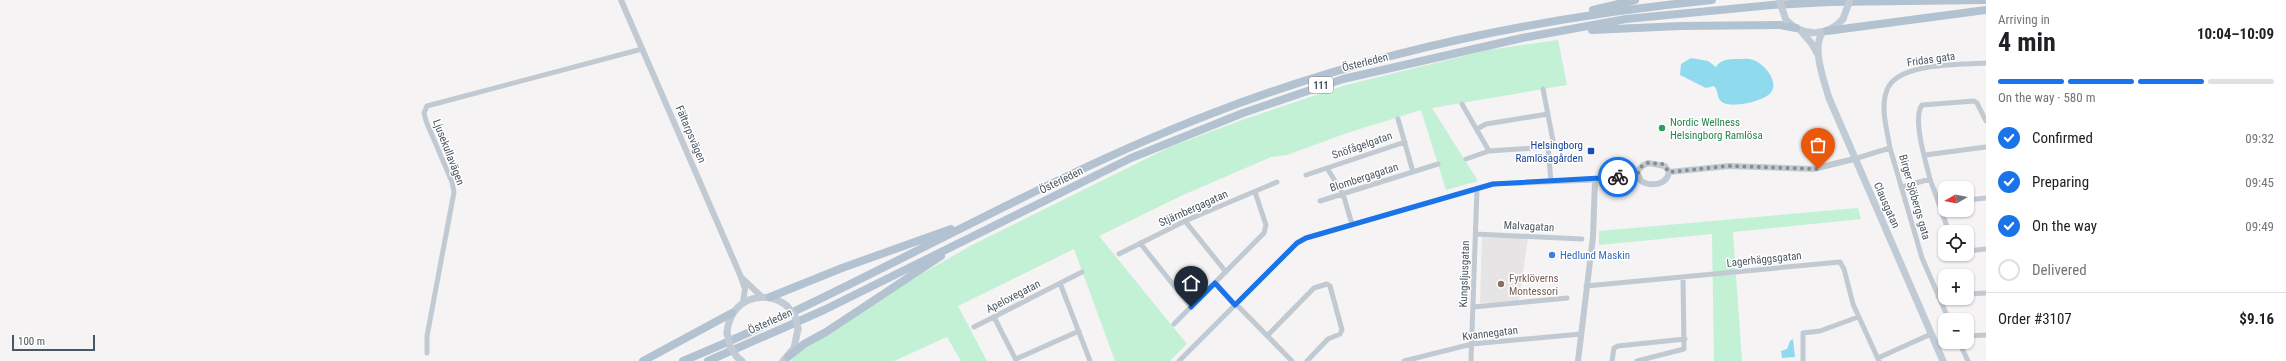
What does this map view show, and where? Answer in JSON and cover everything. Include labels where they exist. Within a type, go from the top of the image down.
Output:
[{"type":"main road","points":[[1553,20],[1635,0]]},
{"type":"main road","name":"Österleden","points":[[682,361],[818,301],[985,216],[1107,158],[1241,102],[1349,68],[1436,44],[1553,20],[1712,0]]},
{"type":"main road","name":"Clausgatan","points":[[1779,0],[1786,20],[1798,29],[1812,44],[1818,56],[1828,98],[1943,361]]},
{"type":"main road","points":[[1825,31],[1843,19],[1850,0]]},
{"type":"main road","name":"Österleden","points":[[708,361],[824,310],[1131,158],[1299,92],[1398,65],[1522,38],[1626,19],[1772,5],[1830,2],[1986,0]]},
{"type":"main road","points":[[1561,32],[1680,26],[1780,25],[1814,33],[1986,10]]},
{"type":"main road","name":"Clausgatan","points":[[1818,56],[1818,41],[1825,31]]},
{"type":"main road","points":[[770,297],[842,268],[985,216]]},
{"type":"main road","points":[[785,360],[804,344],[826,332],[974,235]]},
{"type":"main road","points":[[643,361],[732,313],[743,302],[761,296],[770,297],[787,306],[795,316],[798,329],[794,348],[785,360]]},
{"type":"main road","points":[[732,313],[727,333],[730,346],[740,359]]},
{"type":"street","name":"Fältarpsvägen","points":[[621,0],[741,277],[745,289],[743,302]]},
{"type":"street","name":"Ljusekullavägen","points":[[427,353],[427,336],[454,189],[426,121],[424,112],[427,106],[642,49]]},
{"type":"street","name":"Fridas gata","points":[[1890,148],[1884,100],[1889,86],[1894,78],[1911,70],[1986,63]]},
{"type":"street","points":[[1543,89],[1548,114],[1551,146],[1551,182]]},
{"type":"street","points":[[1938,193],[1930,179],[1918,113],[1924,103],[1974,101],[1977,103],[1986,121]]},
{"type":"street","points":[[1462,104],[1490,151]]},
{"type":"street","points":[[1477,129],[1486,124],[1548,114]]},
{"type":"street","name":"Blombergagatan","points":[[1398,119],[1413,172]]},
{"type":"street","name":"Snöfågelgatan","points":[[1306,176],[1405,142]]},
{"type":"street","points":[[1466,159],[1490,151],[1578,144]]},
{"type":"street","points":[[1925,155],[1986,147]]},
{"type":"street","points":[[1669,172],[1740,166],[1813,170],[1890,148]]},
{"type":"street","name":"Birger Sjöbergs gata","points":[[1890,148],[1922,258],[1938,297]]},
{"type":"street","points":[[1637,175],[1640,168],[1648,163],[1663,164],[1669,172]]},
{"type":"street","name":"Blombergagatan","points":[[1320,201],[1438,164]]},
{"type":"street","name":"Snöfågelgatan","points":[[1327,168],[1343,194],[1352,224]]},
{"type":"street","points":[[1637,175],[1641,181],[1650,184],[1665,180],[1669,172]]},
{"type":"street","points":[[1179,361],[1297,243],[1306,238],[1493,184],[1595,180],[1637,175]]},
{"type":"street","points":[[1902,187],[1930,179]]},
{"type":"street","points":[[1578,361],[1594,220],[1595,180]]},
{"type":"street","name":"Stjärnbergagatan","points":[[1119,254],[1185,221],[1277,182]]},
{"type":"street","name":"Kungsljusgatan","points":[[1471,361],[1477,188]]},
{"type":"street","points":[[1174,324],[1264,233],[1266,225],[1255,192]]},
{"type":"street","points":[[1974,199],[1986,198]]},
{"type":"street","points":[[1185,221],[1226,272]]},
{"type":"street","name":"Malvagatan","points":[[1475,234],[1582,239]]},
{"type":"street","points":[[1140,243],[1191,307]]},
{"type":"street","points":[[1974,250],[1986,249]]},
{"type":"street","name":"Lagerhäggsgatan","points":[[1586,286],[1840,262],[1844,268],[1849,293],[1858,317],[1879,360]]},
{"type":"street","name":"Apeloxegatan","points":[[974,327],[1082,272]]},
{"type":"street","name":"Fältarpsvägen","points":[[741,277],[761,296]]},
{"type":"street","points":[[1637,361],[1681,350],[1685,347],[1682,277]]},
{"type":"street","points":[[1060,283],[1090,361]]},
{"type":"street","points":[[1215,283],[1235,305],[1292,361]]},
{"type":"street","points":[[1267,336],[1314,288],[1327,284],[1330,286],[1342,330],[1340,334],[1328,340],[1307,361]]},
{"type":"street","points":[[1974,294],[1986,293]]},
{"type":"street","points":[[1473,307],[1567,298]]},
{"type":"street","points":[[994,317],[1016,360],[1079,332]]},
{"type":"street","points":[[1803,361],[1803,334],[1820,331],[1858,317]]},
{"type":"street","name":"Kvannegatan","points":[[1404,361],[1472,344],[1581,334]]},
{"type":"street","points":[[1879,360],[1931,334]]},
{"type":"street","points":[[1974,336],[1986,335]]},
{"type":"street","points":[[1612,361],[1614,348],[1618,346],[1685,340]]},
{"type":"street","points":[[1962,349],[1968,361]]},
{"type":"shaded area","points":[[1482,237],[1528,238],[1519,301],[1480,303]]},
{"type":"green space","points":[[1558,40],[1567,85],[1432,108],[1478,181],[1446,190],[1421,110],[1347,133],[1287,155],[1271,157],[1183,195],[1099,236],[1187,344],[1170,361],[1115,361],[1074,249],[958,306],[987,361],[961,361],[947,337],[894,361],[791,361],[799,350],[923,273],[972,245],[1170,147],[1245,119],[1346,85],[1488,50]]},
{"type":"green space","points":[[1858,208],[1861,219],[1733,232],[1742,361],[1714,361],[1712,234],[1599,245],[1599,231]]},
{"type":"water","points":[[1691,58],[1708,61],[1716,67],[1720,62],[1728,59],[1753,60],[1761,64],[1768,72],[1773,82],[1772,91],[1769,95],[1763,98],[1748,103],[1733,105],[1722,102],[1714,86],[1706,88],[1680,75],[1681,64]]},
{"type":"water","points":[[1793,339],[1795,357],[1782,358],[1781,351],[1787,349],[1790,341]]},
{"type":"way so far","points":[[1618,177],[1637,175],[1637,172],[1646,163],[1663,164],[1669,172],[1729,166],[1760,166],[1803,170],[1818,169]]},
{"type":"place","name":"Nordic Wellness Helsingborg Ramlösa","points":[[1662,128]]},
{"type":"place","name":"Helsingborg Ramlösagården","points":[[1591,151]]},
{"type":"place","name":"Hedlund Maskin","points":[[1552,255]]},
{"type":"place","name":"Fyrklöverns Montessori","points":[[1501,284]]},
{"type":"route","points":[[1191,307],[1215,283],[1235,305],[1297,243],[1306,238],[1493,184],[1592,180],[1618,177]]}]
